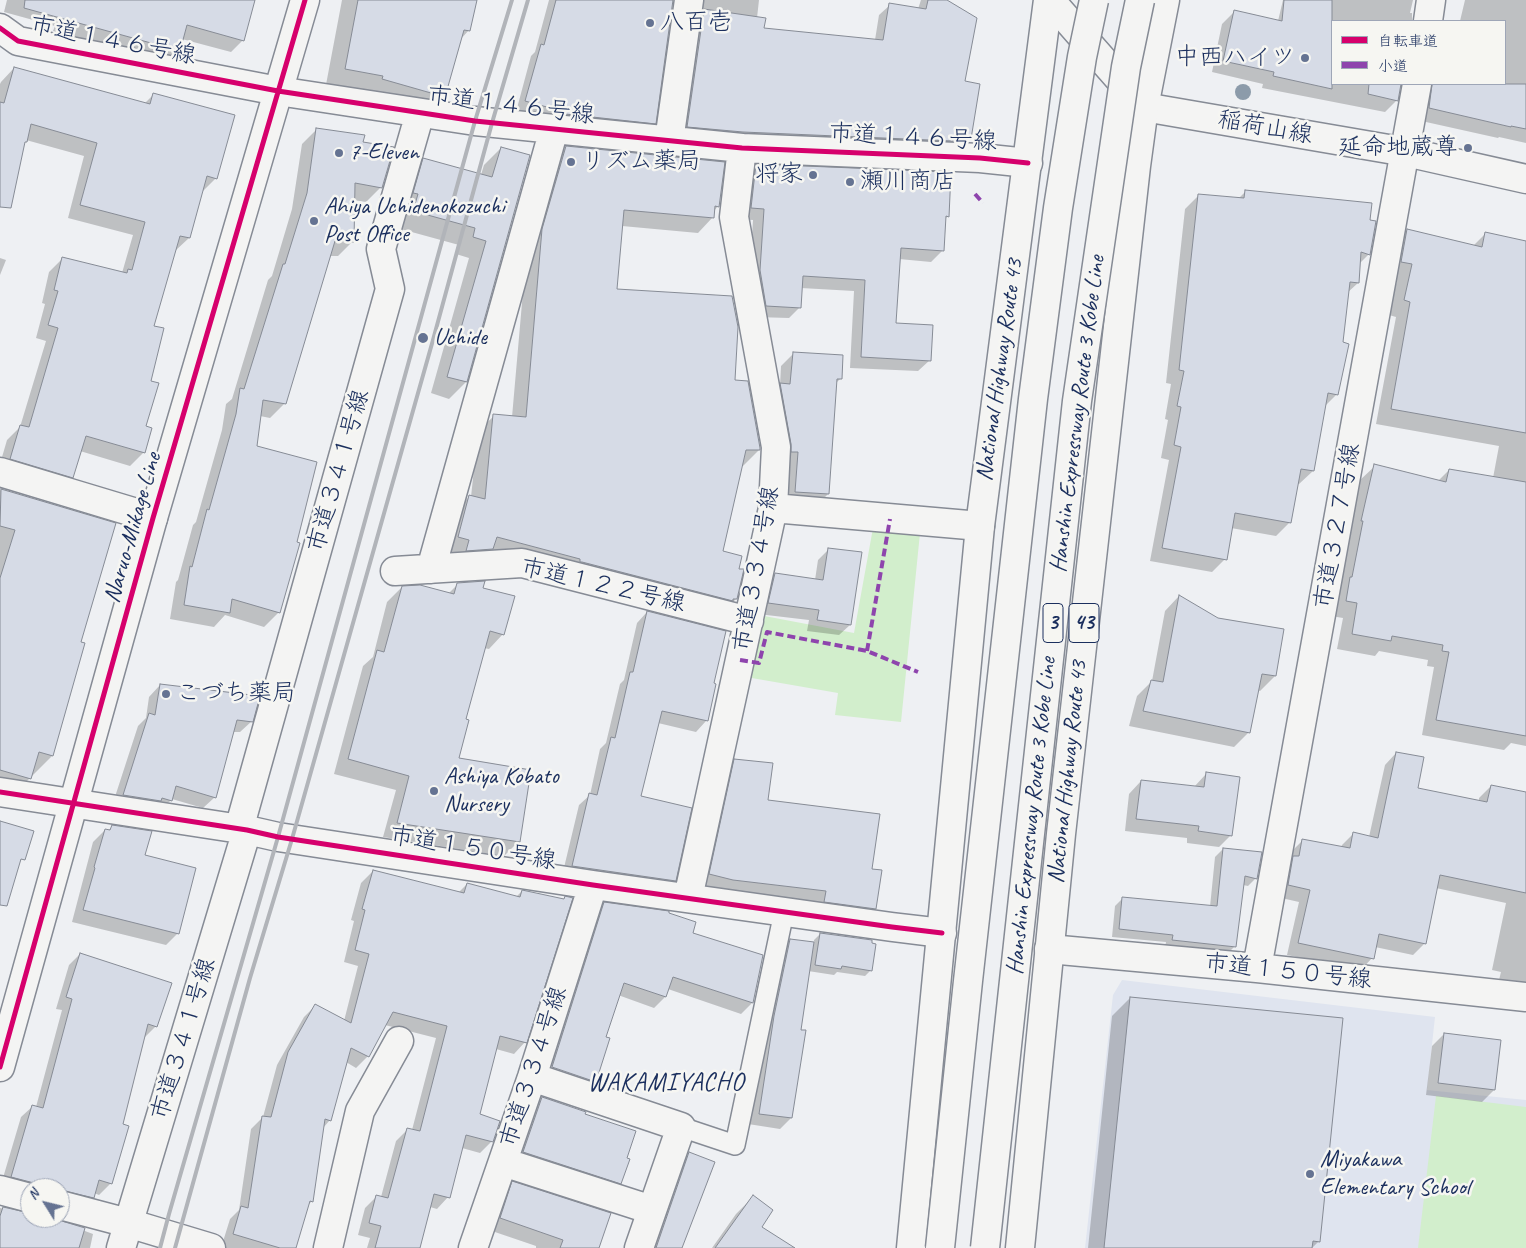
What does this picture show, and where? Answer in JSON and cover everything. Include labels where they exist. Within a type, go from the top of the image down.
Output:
[{"type":"main road","name":"Naruo-Mikage Line","points":[[0,1067],[153,518],[305,0]]},
{"type":"main road","points":[[669,141],[689,0]]},
{"type":"main road","points":[[1049,0],[1144,107]]},
{"type":"main road","name":"National Highway Route 43","points":[[911,1248],[980,526],[1049,0]]},
{"type":"main road","name":"Hanshin Expressway Route 3 Kobe Line","points":[[940,1248],[1034,389],[1058,208],[1082,57],[1094,0]]},
{"type":"main road","name":"Hanshin Expressway Route 3 Kobe Line","points":[[985,1248],[1077,401],[1125,76],[1140,0]]},
{"type":"main road","name":"National Highway Route 43","points":[[1020,1248],[1049,948],[1134,186],[1144,107],[1164,0]]},
{"type":"main road","points":[[1428,20],[1431,0]]},
{"type":"main road","name":"市道１４６号線","points":[[0,28],[18,41],[278,91],[475,121],[742,148],[980,158],[1028,163]]},
{"type":"main road","name":"市道３２７号線","points":[[1258,968],[1417,85]]},
{"type":"main road","name":"稲荷山線","points":[[1144,107],[1406,152],[1526,178]]},
{"type":"main road","name":"市道３４１号線","points":[[124,1236],[243,830],[390,289],[382,249],[420,113]]},
{"type":"main road","points":[[431,569],[554,129]]},
{"type":"main road","name":"市道３３４号線","points":[[688,898],[773,508],[776,447],[734,217],[742,148]]},
{"type":"main road","points":[[0,472],[153,518]]},
{"type":"main road","points":[[773,508],[980,526]]},
{"type":"main road","name":"市道１２２号線","points":[[395,571],[522,564],[749,621]]},
{"type":"main road","name":"市道１５０号線","points":[[0,792],[593,885],[942,933]]},
{"type":"main road","name":"市道３３４号線","points":[[473,1248],[532,1077],[593,885]]},
{"type":"main road","name":"市道１５０号線","points":[[1049,948],[1526,997]]},
{"type":"main road","points":[[328,1248],[360,1111],[399,1041]]},
{"type":"main road","points":[[532,1077],[681,1127],[639,1248]]},
{"type":"main road","points":[[503,1162],[652,1210]]},
{"type":"main road","points":[[0,1190],[20,1195]]},
{"type":"main road","points":[[70,1211],[124,1236],[211,1248]]},
{"type":"lane","points":[[681,1127],[734,1145],[784,912]]},
{"type":"shaded area","name":"Miyakawa Elementary School","points":[[1122,980],[1435,1017],[1427,1090],[1526,1100],[1526,1248],[1085,1248],[1113,995]]},
{"type":"green space","points":[[873,528],[920,533],[901,722],[835,715],[838,693],[746,677],[759,615],[854,633]]},
{"type":"green space","points":[[1436,1096],[1526,1107],[1526,1248],[1418,1248]]},
{"type":"building","points":[[25,0],[255,0],[244,41],[187,25],[180,51],[24,8]]},
{"type":"building","points":[[358,0],[477,0],[470,31],[464,30],[445,97],[382,79],[383,76],[345,69]]},
{"type":"building","points":[[556,0],[673,0],[656,124],[565,114],[565,112],[525,101],[541,44],[544,45]]},
{"type":"building","points":[[928,0],[947,0],[977,18],[965,81],[980,84],[971,139],[953,136],[953,141],[743,132],[687,127],[704,9],[766,18],[764,28],[883,40],[889,3],[926,9]]},
{"type":"building","points":[[1284,0],[1332,0],[1332,89],[1273,76],[1274,72],[1223,61],[1234,10],[1282,21]]},
{"type":"building","points":[[14,67],[150,104],[153,93],[235,115],[217,179],[207,176],[190,238],[180,236],[154,326],[164,328],[151,381],[159,383],[146,426],[152,428],[145,453],[86,436],[73,478],[10,459],[20,425],[29,427],[58,328],[48,325],[58,291],[54,290],[62,257],[127,273],[128,269],[132,270],[145,222],[80,205],[97,143],[31,124],[27,142],[25,142],[11,208],[0,207],[0,102],[4,103]]},
{"type":"building","points":[[1526,84],[1526,129],[1429,108],[1432,85]]},
{"type":"building","points":[[1369,85],[1401,85],[1398,101],[1368,94]]},
{"type":"building","points":[[316,128],[365,135],[363,142],[394,147],[382,188],[355,183],[354,242],[335,241],[286,404],[263,400],[257,446],[317,462],[297,542],[300,543],[280,613],[232,599],[230,613],[184,605],[190,566],[192,567],[207,509],[209,510],[236,414],[240,388],[244,389],[307,193]]},
{"type":"building","points":[[566,146],[725,162],[719,207],[715,206],[714,218],[624,210],[617,289],[732,296],[738,327],[735,380],[748,381],[760,448],[760,450],[746,450],[723,551],[742,556],[739,569],[744,569],[737,599],[733,599],[733,601],[580,562],[580,559],[497,537],[493,549],[466,551],[469,540],[458,537],[469,495],[485,499],[493,414],[526,417],[542,229]]},
{"type":"building","points":[[501,147],[530,155],[467,382],[447,377],[486,241],[473,237],[475,228],[413,211],[418,194],[413,193],[423,158],[492,177]]},
{"type":"building","points":[[756,164],[951,172],[949,217],[946,216],[944,251],[901,248],[896,323],[933,325],[931,361],[861,357],[865,280],[803,276],[801,308],[766,306],[760,270],[764,209],[751,208]]},
{"type":"building","points":[[1245,190],[1372,203],[1370,220],[1376,221],[1370,255],[1361,252],[1359,283],[1350,282],[1343,342],[1349,344],[1338,395],[1328,393],[1314,471],[1301,469],[1291,523],[1235,513],[1227,560],[1162,548],[1181,447],[1174,445],[1181,407],[1177,406],[1184,371],[1179,370],[1198,194],[1244,198]]},
{"type":"building","points":[[1407,229],[1482,247],[1485,232],[1526,241],[1526,433],[1391,409],[1410,302],[1404,300],[1412,264],[1401,262]]},
{"type":"building","points":[[793,352],[843,355],[842,379],[837,379],[829,494],[795,492],[798,452],[791,452],[780,383],[790,384]]},
{"type":"building","points":[[1374,464],[1446,482],[1449,469],[1526,482],[1526,736],[1436,720],[1449,652],[1442,651],[1443,645],[1392,636],[1391,641],[1352,634],[1357,603],[1346,601]]},
{"type":"building","points":[[1,489],[116,523],[81,642],[85,643],[53,756],[39,752],[31,779],[0,770],[0,578],[15,530],[0,526]]},
{"type":"building","points":[[828,548],[862,552],[851,625],[817,620],[819,610],[768,603],[775,573],[823,580]]},
{"type":"building","points":[[485,581],[483,588],[515,596],[504,635],[490,631],[466,719],[469,720],[459,758],[531,770],[520,842],[397,823],[409,776],[348,759],[377,650],[384,652],[402,586],[420,585],[454,594],[457,583]]},
{"type":"building","points":[[1179,595],[1218,618],[1284,629],[1276,676],[1262,674],[1250,733],[1143,711],[1151,680],[1163,682]]},
{"type":"building","points":[[647,611],[726,631],[714,683],[716,684],[708,721],[662,711],[641,796],[692,808],[676,881],[572,866],[589,793],[597,795],[611,737],[615,738],[630,672],[633,672]]},
{"type":"building","points":[[160,684],[260,696],[253,722],[237,720],[216,798],[176,786],[172,801],[162,798],[161,801],[123,795],[149,713],[155,715]]},
{"type":"building","points":[[1396,752],[1424,757],[1418,788],[1487,802],[1491,785],[1526,792],[1526,893],[1440,875],[1426,944],[1379,934],[1374,959],[1298,943],[1310,890],[1288,885],[1293,856],[1299,856],[1302,839],[1350,848],[1353,832],[1378,838]]},
{"type":"building","points":[[734,759],[773,763],[768,800],[880,814],[872,869],[882,870],[876,909],[824,902],[826,891],[733,880],[709,874]]},
{"type":"building","points":[[1206,772],[1240,777],[1232,836],[1198,831],[1199,826],[1136,819],[1141,780],[1204,787]]},
{"type":"building","points":[[0,821],[34,831],[25,860],[21,859],[7,906],[0,905]]},
{"type":"building","points":[[112,825],[152,831],[145,855],[196,868],[179,934],[83,910],[105,829],[110,830]]},
{"type":"building","points":[[1223,848],[1262,852],[1257,879],[1245,876],[1236,947],[1172,940],[1173,935],[1119,929],[1122,897],[1217,906]]},
{"type":"building","points":[[373,870],[464,893],[467,883],[520,897],[522,890],[564,899],[565,896],[573,898],[527,1043],[500,1036],[480,1114],[500,1121],[493,1142],[466,1135],[450,1198],[434,1194],[420,1248],[375,1248],[381,1226],[369,1223],[376,1195],[388,1198],[407,1128],[420,1131],[447,1026],[393,1012],[369,1057],[351,1048],[331,1121],[325,1119],[313,1202],[310,1201],[296,1248],[280,1248],[233,1234],[241,1206],[248,1208],[262,1116],[271,1117],[288,1052],[315,1004],[351,1023],[369,954],[355,950],[365,910],[362,909]]},
{"type":"building","points":[[604,902],[669,911],[669,913],[696,922],[693,933],[763,955],[753,1003],[673,977],[666,997],[624,983],[606,1037],[610,1038],[596,1082],[552,1067]]},
{"type":"building","points":[[820,933],[872,940],[872,943],[876,944],[872,971],[842,966],[841,969],[815,965]]},
{"type":"building","points":[[790,939],[814,942],[801,1030],[806,1030],[792,1118],[759,1114],[774,1016]]},
{"type":"building","points":[[80,953],[172,983],[157,1027],[148,1024],[123,1124],[129,1126],[112,1184],[99,1180],[94,1198],[70,1192],[70,1178],[20,1179],[11,1177],[32,1105],[43,1108],[72,999],[66,997]]},
{"type":"building","points":[[1130,997],[1343,1018],[1320,1242],[1313,1241],[1312,1248],[1104,1248]]},
{"type":"building","points":[[1444,1033],[1501,1040],[1495,1090],[1438,1083]]},
{"type":"building","points":[[542,1097],[636,1131],[627,1158],[630,1159],[621,1184],[523,1152]]},
{"type":"building","points":[[689,1152],[715,1162],[682,1248],[656,1248]]},
{"type":"building","points":[[512,1181],[611,1213],[599,1248],[560,1248],[563,1240],[500,1218]]},
{"type":"building","points":[[753,1195],[773,1210],[762,1227],[795,1248],[715,1248]]},
{"type":"building","points":[[3,1207],[20,1211],[20,1228],[70,1228],[70,1223],[85,1228],[79,1248],[0,1248],[0,1216]]},
{"type":"railway","points":[[160,1248],[278,837],[475,121],[512,0]]},
{"type":"railway","points":[[175,1248],[528,0]]},
{"type":"marked path","points":[[975,194],[983,203]]},
{"type":"marked path","points":[[867,651],[890,519]]},
{"type":"marked path","points":[[740,660],[759,663],[767,632],[867,651],[918,672]]},
{"type":"cycle path","points":[[0,1067],[153,518],[305,0]]},
{"type":"cycle path","points":[[0,28],[18,41],[278,91],[475,121],[742,148],[980,158],[1028,163]]},
{"type":"cycle path","points":[[0,792],[593,885],[942,933]]},
{"type":"place","name":"八百壱","points":[[650,23]]},
{"type":"place","name":"中西ハイツ","points":[[1305,58]]},
{"type":"place","name":"延命地蔵尊","points":[[1468,148]]},
{"type":"place","name":"7-Eleven","points":[[339,153]]},
{"type":"place","name":"リズム薬局","points":[[571,162]]},
{"type":"place","name":"将家","points":[[813,175]]},
{"type":"place","name":"瀬川商店","points":[[850,182]]},
{"type":"place","name":"Ahiya Uchidenokozuchi Post Office","points":[[314,221]]},
{"type":"place","name":"Uchide","points":[[423,338]]},
{"type":"place","name":"こづち薬局","points":[[166,694]]},
{"type":"place","name":"Ashiya Kobato Nursery","points":[[434,791]]},
{"type":"place","name":"Miyakawa Elementary School","points":[[1310,1174]]},
{"type":"district","name":"WAKAMIYACHO","points":[[666,1083]]}]
